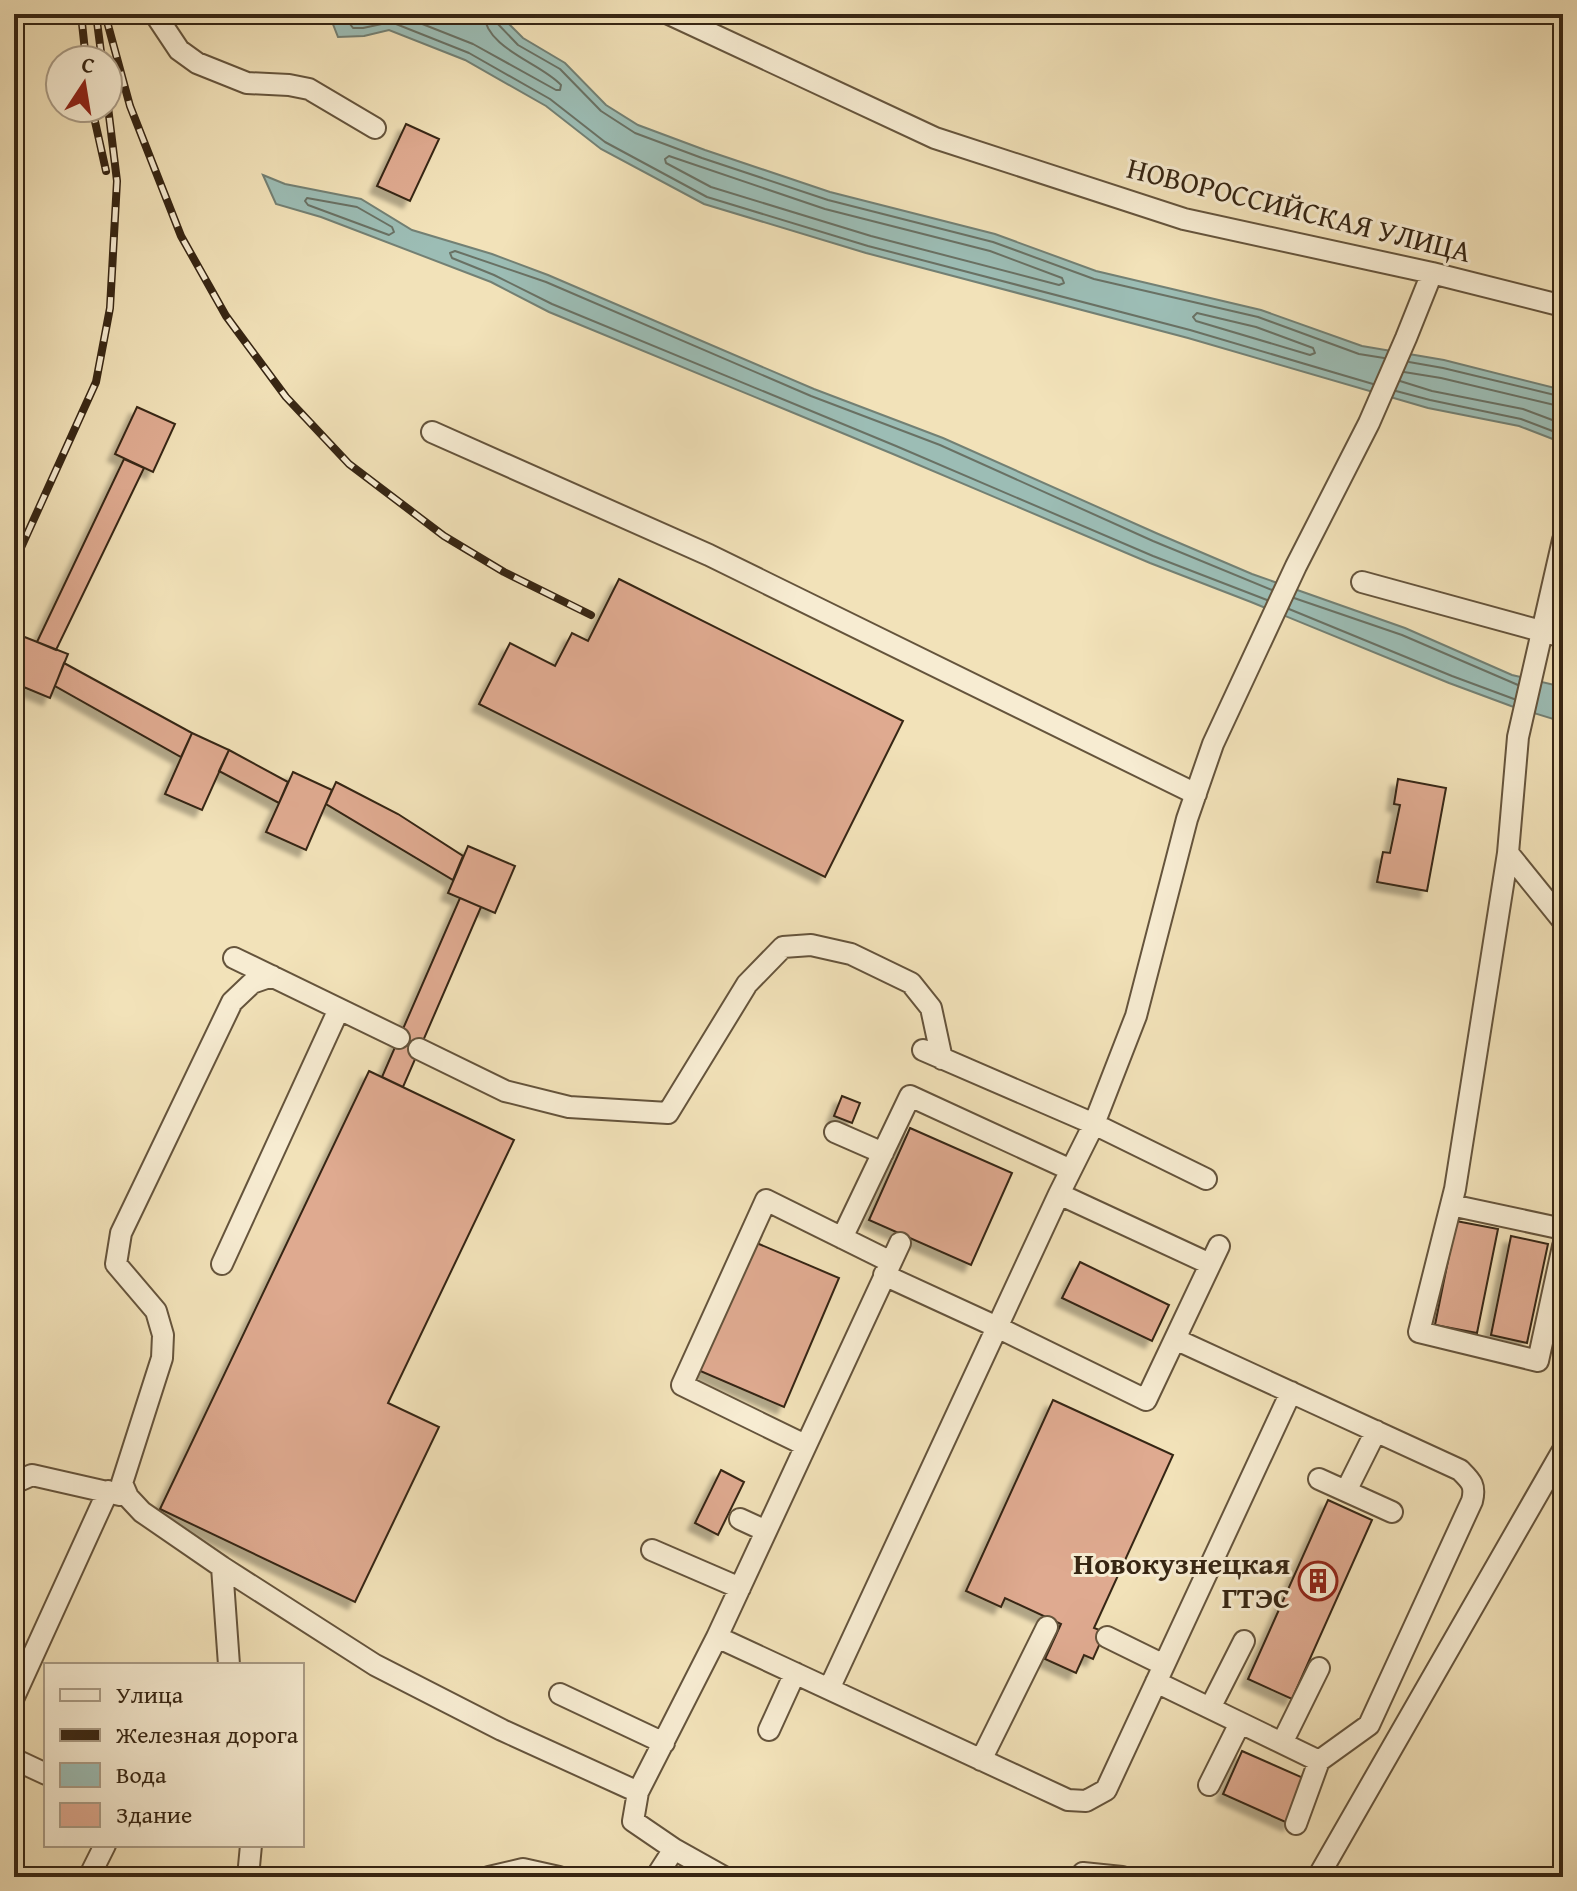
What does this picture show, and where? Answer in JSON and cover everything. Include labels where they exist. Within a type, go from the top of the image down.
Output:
[{"type":"street","points":[[155,14],[179,50],[197,63],[247,83],[309,89],[375,128]]},
{"type":"street","name":"НОВОРОССИЙСКАЯ УЛИЦА","points":[[669,14],[935,138],[1184,219],[1432,273],[1563,306]]},
{"type":"street","points":[[829,1689],[1094,1124],[1136,1016],[1187,819],[1213,744],[1296,566],[1369,423],[1432,273]]},
{"type":"street","points":[[432,432],[709,555],[1196,794]]},
{"type":"street","points":[[1563,540],[1518,737],[1508,853],[1451,1205],[1419,1332],[1538,1361],[1563,1246]]},
{"type":"street","points":[[1362,582],[1563,637]]},
{"type":"street","points":[[1508,853],[1563,921]]},
{"type":"street","points":[[419,1049],[505,1091],[569,1107],[668,1113],[747,984],[783,947],[811,945],[851,954],[911,983],[931,1008],[933,1055],[1094,1124],[1206,1179]]},
{"type":"street","points":[[234,958],[399,1038]]},
{"type":"street","points":[[14,1697],[118,1494],[162,1358],[163,1335],[156,1311],[116,1264],[121,1233],[232,1002],[252,983],[272,976]]},
{"type":"street","points":[[222,1264],[339,1009]]},
{"type":"street","points":[[842,1238],[910,1096],[1071,1170]]},
{"type":"street","points":[[835,1132],[883,1153]]},
{"type":"street","points":[[805,1445],[682,1385],[766,1200],[842,1238],[887,1269],[997,1327],[1146,1400],[1215,1255],[1059,1194]]},
{"type":"street","points":[[1451,1205],[1563,1229]]},
{"type":"street","points":[[724,1877],[633,1821],[638,1792],[717,1637],[900,1243]]},
{"type":"street","points":[[1175,1339],[1460,1470],[1475,1491],[1369,1725],[1319,1761],[1296,1824]]},
{"type":"street","points":[[717,1637],[1068,1800],[1086,1801],[1106,1790],[1291,1392]]},
{"type":"street","points":[[1346,1491],[1376,1431]]},
{"type":"street","points":[[1318,1877],[1563,1450]]},
{"type":"street","points":[[14,1483],[32,1475],[118,1494],[222,1567],[375,1665],[502,1730],[638,1792]]},
{"type":"street","points":[[1319,1479],[1392,1512]]},
{"type":"street","points":[[740,1519],[766,1531]]},
{"type":"street","points":[[652,1550],[740,1588]]},
{"type":"street","points":[[222,1567],[229,1663]]},
{"type":"street","points":[[981,1760],[1047,1627]]},
{"type":"street","points":[[1107,1637],[1210,1708],[1319,1761]]},
{"type":"street","points":[[1210,1708],[1244,1641]]},
{"type":"street","points":[[1282,1743],[1319,1668]]},
{"type":"street","points":[[769,1730],[795,1673]]},
{"type":"street","points":[[560,1694],[664,1743]]},
{"type":"street","points":[[1209,1785],[1240,1723]]},
{"type":"street","points":[[14,1759],[44,1773]]},
{"type":"street","points":[[89,1877],[104,1847]]},
{"type":"street","points":[[248,1877],[251,1847]]},
{"type":"street","points":[[656,1877],[674,1849]]},
{"type":"street","points":[[489,1877],[523,1869],[559,1877]]},
{"type":"street","points":[[1080,1877],[1083,1873],[1122,1877]]},
{"type":"water","points":[[329,14],[343,19],[347,14],[499,14],[523,38],[565,63],[606,105],[638,125],[830,192],[995,234],[1096,271],[1261,310],[1362,346],[1444,360],[1563,390],[1563,443],[1519,426],[1428,408],[1188,338],[866,253],[704,204],[601,149],[546,106],[465,60],[389,30],[364,36],[338,37]]},
{"type":"water","points":[[263,175],[285,184],[361,199],[412,230],[548,275],[814,389],[943,438],[1252,574],[1405,628],[1512,675],[1563,687],[1563,722],[1449,683],[1150,563],[549,312],[491,282],[321,217],[276,204]]},
{"type":"building","points":[[406,124],[439,139],[410,201],[377,186]]},
{"type":"building","points":[[137,407],[175,424],[153,472],[115,454]]},
{"type":"building","points":[[124,459],[144,468],[56,650],[37,642]]},
{"type":"building","points":[[619,579],[903,721],[825,877],[479,704],[510,643],[555,666],[572,633],[588,641]]},
{"type":"building","points":[[22,636],[68,654],[50,698],[14,683],[14,656]]},
{"type":"building","points":[[64,663],[192,733],[181,757],[55,686]]},
{"type":"building","points":[[192,733],[229,750],[202,810],[165,794]]},
{"type":"building","points":[[229,750],[288,782],[279,803],[219,771]]},
{"type":"building","points":[[293,772],[332,790],[306,850],[266,832]]},
{"type":"building","points":[[1398,779],[1446,788],[1427,891],[1377,882],[1383,852],[1390,853],[1400,805],[1394,804]]},
{"type":"building","points":[[336,782],[398,814],[463,856],[453,880],[326,804]]},
{"type":"building","points":[[468,846],[515,866],[495,913],[448,893]]},
{"type":"building","points":[[460,898],[481,907],[403,1087],[382,1077]]},
{"type":"building","points":[[369,1071],[514,1140],[388,1403],[439,1427],[355,1602],[160,1509]]},
{"type":"building","points":[[842,1096],[860,1103],[852,1123],[834,1116]]},
{"type":"building","points":[[910,1128],[1012,1173],[971,1265],[869,1220]]},
{"type":"building","points":[[1456,1221],[1498,1229],[1477,1333],[1435,1325]]},
{"type":"building","points":[[1511,1236],[1548,1244],[1527,1343],[1491,1335]]},
{"type":"building","points":[[752,1241],[839,1278],[784,1407],[698,1370]]},
{"type":"building","points":[[1080,1262],[1169,1305],[1152,1341],[1062,1298]]},
{"type":"building","points":[[1053,1400],[1173,1455],[1094,1628],[1105,1632],[1093,1659],[1084,1655],[1076,1673],[1045,1659],[1061,1624],[1005,1598],[1001,1607],[966,1591]]},
{"type":"building","points":[[721,1470],[744,1482],[718,1535],[695,1523]]},
{"type":"building","name":"Новокузнецкая ГТЭС","points":[[1328,1500],[1372,1520],[1292,1699],[1248,1679]]},
{"type":"building","points":[[1242,1751],[1310,1781],[1290,1824],[1223,1794]]},
{"type":"railway","points":[[81,14],[84,44]]},
{"type":"railway","points":[[96,14],[100,44]]},
{"type":"railway","points":[[105,14],[130,106],[181,236],[226,316],[286,397],[349,464],[444,536],[504,572],[591,615]]},
{"type":"railway","points":[[96,124],[106,171]]},
{"type":"railway","points":[[14,563],[96,382],[110,308],[117,181],[110,124]]},
{"type":"place","name":"Новокузнецкая ГТЭС","points":[[1318,1581]]}]
